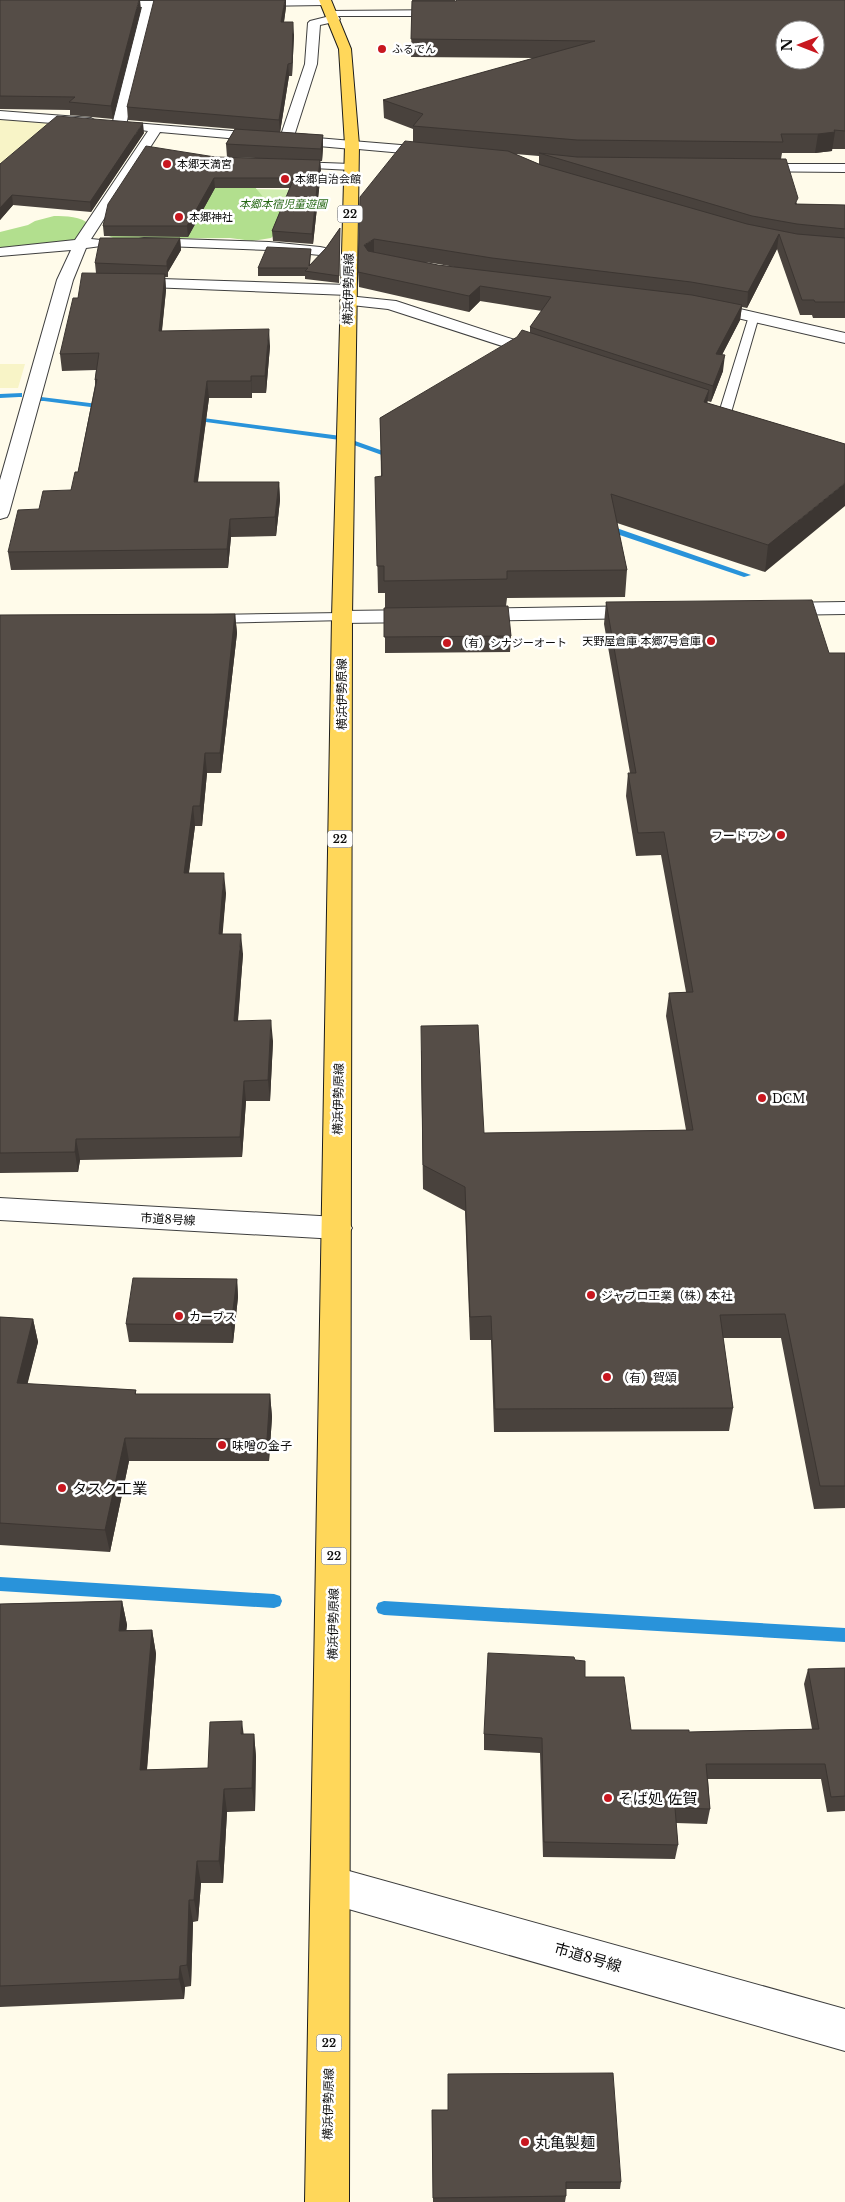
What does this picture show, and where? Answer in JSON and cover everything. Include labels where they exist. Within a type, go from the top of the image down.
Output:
[{"type":"main road","name":"横浜伊勢原線","points":[[327,2202],[342,617],[352,145],[345,49],[329,8]]},
{"type":"street","points":[[234,3],[456,13],[463,10],[463,0]]},
{"type":"street","points":[[91,4],[206,3]]},
{"type":"street","points":[[110,124],[149,4]]},
{"type":"street","points":[[286,138],[311,64],[314,23],[329,8]]},
{"type":"street","points":[[0,115],[286,138],[452,154]]},
{"type":"street","points":[[0,513],[65,280],[81,243],[146,151],[156,128]]},
{"type":"street","points":[[223,147],[231,134]]},
{"type":"street","points":[[738,168],[845,168]]},
{"type":"street","points":[[0,252],[81,243],[109,243]]},
{"type":"street","points":[[128,243],[270,246],[320,251]]},
{"type":"street","points":[[65,280],[84,281]]},
{"type":"street","points":[[114,282],[348,296],[396,306],[555,359]]},
{"type":"street","points":[[396,306],[410,295]]},
{"type":"street","points":[[691,304],[754,316],[845,338]]},
{"type":"street","points":[[706,409],[743,422]]},
{"type":"street","points":[[755,610],[845,608]]},
{"type":"street","points":[[342,617],[665,611]]},
{"type":"street","name":"市道8号線","points":[[0,1209],[336,1228]]},
{"type":"street","name":"市道8号線","points":[[330,1885],[845,2030]]},
{"type":"lane","points":[[283,164],[351,167]]},
{"type":"lane","points":[[724,416],[754,316]]},
{"type":"lane","points":[[197,620],[342,617]]},
{"type":"shaded area","points":[[0,117],[55,122],[0,172]]},
{"type":"shaded area","points":[[0,364],[25,364],[18,388],[0,388]]},
{"type":"green space","points":[[133,162],[254,186],[264,198],[265,205],[286,210],[282,227],[271,238],[252,241],[230,238],[115,239],[109,236],[103,224]]},
{"type":"green space","name":"本郷本宿児童遊園","points":[[255,189],[316,190],[316,219],[250,216]]},
{"type":"green space","points":[[54,216],[78,218],[90,225],[83,240],[0,250],[0,232]]},
{"type":"building","points":[[0,0],[139,0],[111,106],[69,102],[75,97],[0,96]]},
{"type":"building","points":[[154,0],[285,0],[281,22],[293,22],[292,63],[288,64],[279,120],[127,107]]},
{"type":"building","points":[[845,0],[845,131],[834,130],[835,132],[818,134],[781,134],[783,142],[577,140],[413,126],[423,114],[383,100],[595,41],[411,39],[412,1]]},
{"type":"building","points":[[57,116],[143,123],[90,202],[12,195],[0,208],[0,164]]},
{"type":"building","points":[[235,129],[323,135],[321,149],[226,144]]},
{"type":"building","points":[[405,141],[508,151],[541,165],[747,224],[797,234],[845,238],[845,302],[802,300],[779,234],[748,292],[691,282],[492,258],[374,239],[364,245],[368,251],[438,265],[692,295],[742,305],[716,354],[725,355],[713,386],[530,327],[551,297],[480,286],[469,296],[358,272],[360,197]]},
{"type":"building","points":[[146,146],[215,157],[320,160],[312,234],[272,231],[294,178],[214,178],[187,226],[103,226],[108,204]]},
{"type":"building","points":[[539,153],[577,157],[786,159],[798,198],[795,204],[845,205],[845,229],[797,224],[752,216]]},
{"type":"building","points":[[340,228],[339,276],[305,271],[308,268],[258,268],[267,247],[311,249],[309,266],[326,248]]},
{"type":"building","points":[[100,238],[180,238],[167,261],[167,266],[95,263]]},
{"type":"building","points":[[82,273],[165,274],[159,331],[269,329],[265,376],[251,376],[251,381],[207,381],[194,482],[279,482],[275,517],[230,519],[227,549],[8,552],[18,510],[39,509],[43,491],[71,490],[75,472],[78,472],[97,379],[95,380],[99,353],[60,354],[73,298],[78,298]]},
{"type":"building","points":[[522,330],[709,390],[704,402],[845,444],[845,483],[768,545],[611,494],[627,570],[507,571],[507,579],[384,581],[384,566],[377,566],[375,477],[382,476],[380,418],[517,337]]},
{"type":"building","name":"DCM","points":[[812,600],[829,653],[845,653],[845,1486],[820,1486],[785,1314],[720,1315],[733,1408],[495,1409],[491,1316],[470,1317],[465,1187],[423,1165],[421,1026],[478,1025],[484,1133],[693,1130],[669,993],[693,992],[664,832],[638,833],[628,773],[636,773],[606,602]]},
{"type":"building","points":[[508,606],[511,636],[384,637],[384,608]]},
{"type":"building","points":[[235,614],[220,753],[205,753],[200,806],[193,806],[184,873],[224,873],[219,934],[241,934],[234,1021],[271,1020],[268,1080],[244,1081],[240,1137],[76,1139],[75,1152],[0,1153],[0,615]]},
{"type":"building","points":[[133,1278],[237,1279],[231,1325],[126,1324]]},
{"type":"building","points":[[0,1317],[33,1319],[17,1383],[136,1390],[135,1394],[270,1394],[267,1439],[125,1438],[105,1530],[0,1523]]},
{"type":"building","points":[[122,1601],[119,1631],[152,1630],[140,1770],[208,1768],[210,1722],[242,1721],[241,1734],[254,1734],[252,1788],[224,1789],[219,1861],[197,1861],[194,1900],[189,1900],[187,1965],[180,1966],[179,1979],[0,1986],[0,1604]]},
{"type":"building","points":[[488,1653],[574,1657],[575,1660],[585,1661],[585,1677],[624,1677],[631,1730],[689,1730],[689,1732],[819,1729],[808,1669],[845,1668],[845,1796],[831,1797],[825,1764],[706,1764],[710,1809],[675,1808],[678,1845],[544,1842],[542,1738],[484,1734]]},
{"type":"building","points":[[613,2073],[621,2182],[566,2182],[566,2196],[433,2198],[432,2110],[448,2110],[448,2074]]},
{"type":"waterway","points":[[0,396],[19,395]]},
{"type":"waterway","points":[[44,399],[106,407]]},
{"type":"waterway","points":[[191,418],[341,438],[396,457]]},
{"type":"waterway","points":[[602,526],[747,575]]},
{"type":"waterway","points":[[0,1584],[274,1601]]},
{"type":"waterway","points":[[384,1608],[845,1635]]},
{"type":"place","name":"ふるでん","points":[[382,49]]},
{"type":"place","name":"本郷天満宮","points":[[167,164]]},
{"type":"place","name":"本郷自治会館","points":[[285,179]]},
{"type":"place","name":"本郷神社","points":[[179,217]]},
{"type":"place","name":"天野屋倉庫 本郷7号倉庫","points":[[711,641]]},
{"type":"place","name":"（有）シナジーオート","points":[[447,643]]},
{"type":"place","name":"フードワン","points":[[781,835]]},
{"type":"place","name":"DCM","points":[[762,1098]]},
{"type":"place","name":"ジャブロ工業（株）本社","points":[[591,1295]]},
{"type":"place","name":"カーブス","points":[[179,1316]]},
{"type":"place","name":"（有）賀頌","points":[[607,1377]]},
{"type":"place","name":"味噌の金子","points":[[222,1445]]},
{"type":"place","name":"タスク工業","points":[[62,1488]]},
{"type":"place","name":"そば処 佐賀","points":[[608,1798]]},
{"type":"place","name":"丸亀製麺","points":[[525,2142]]}]
